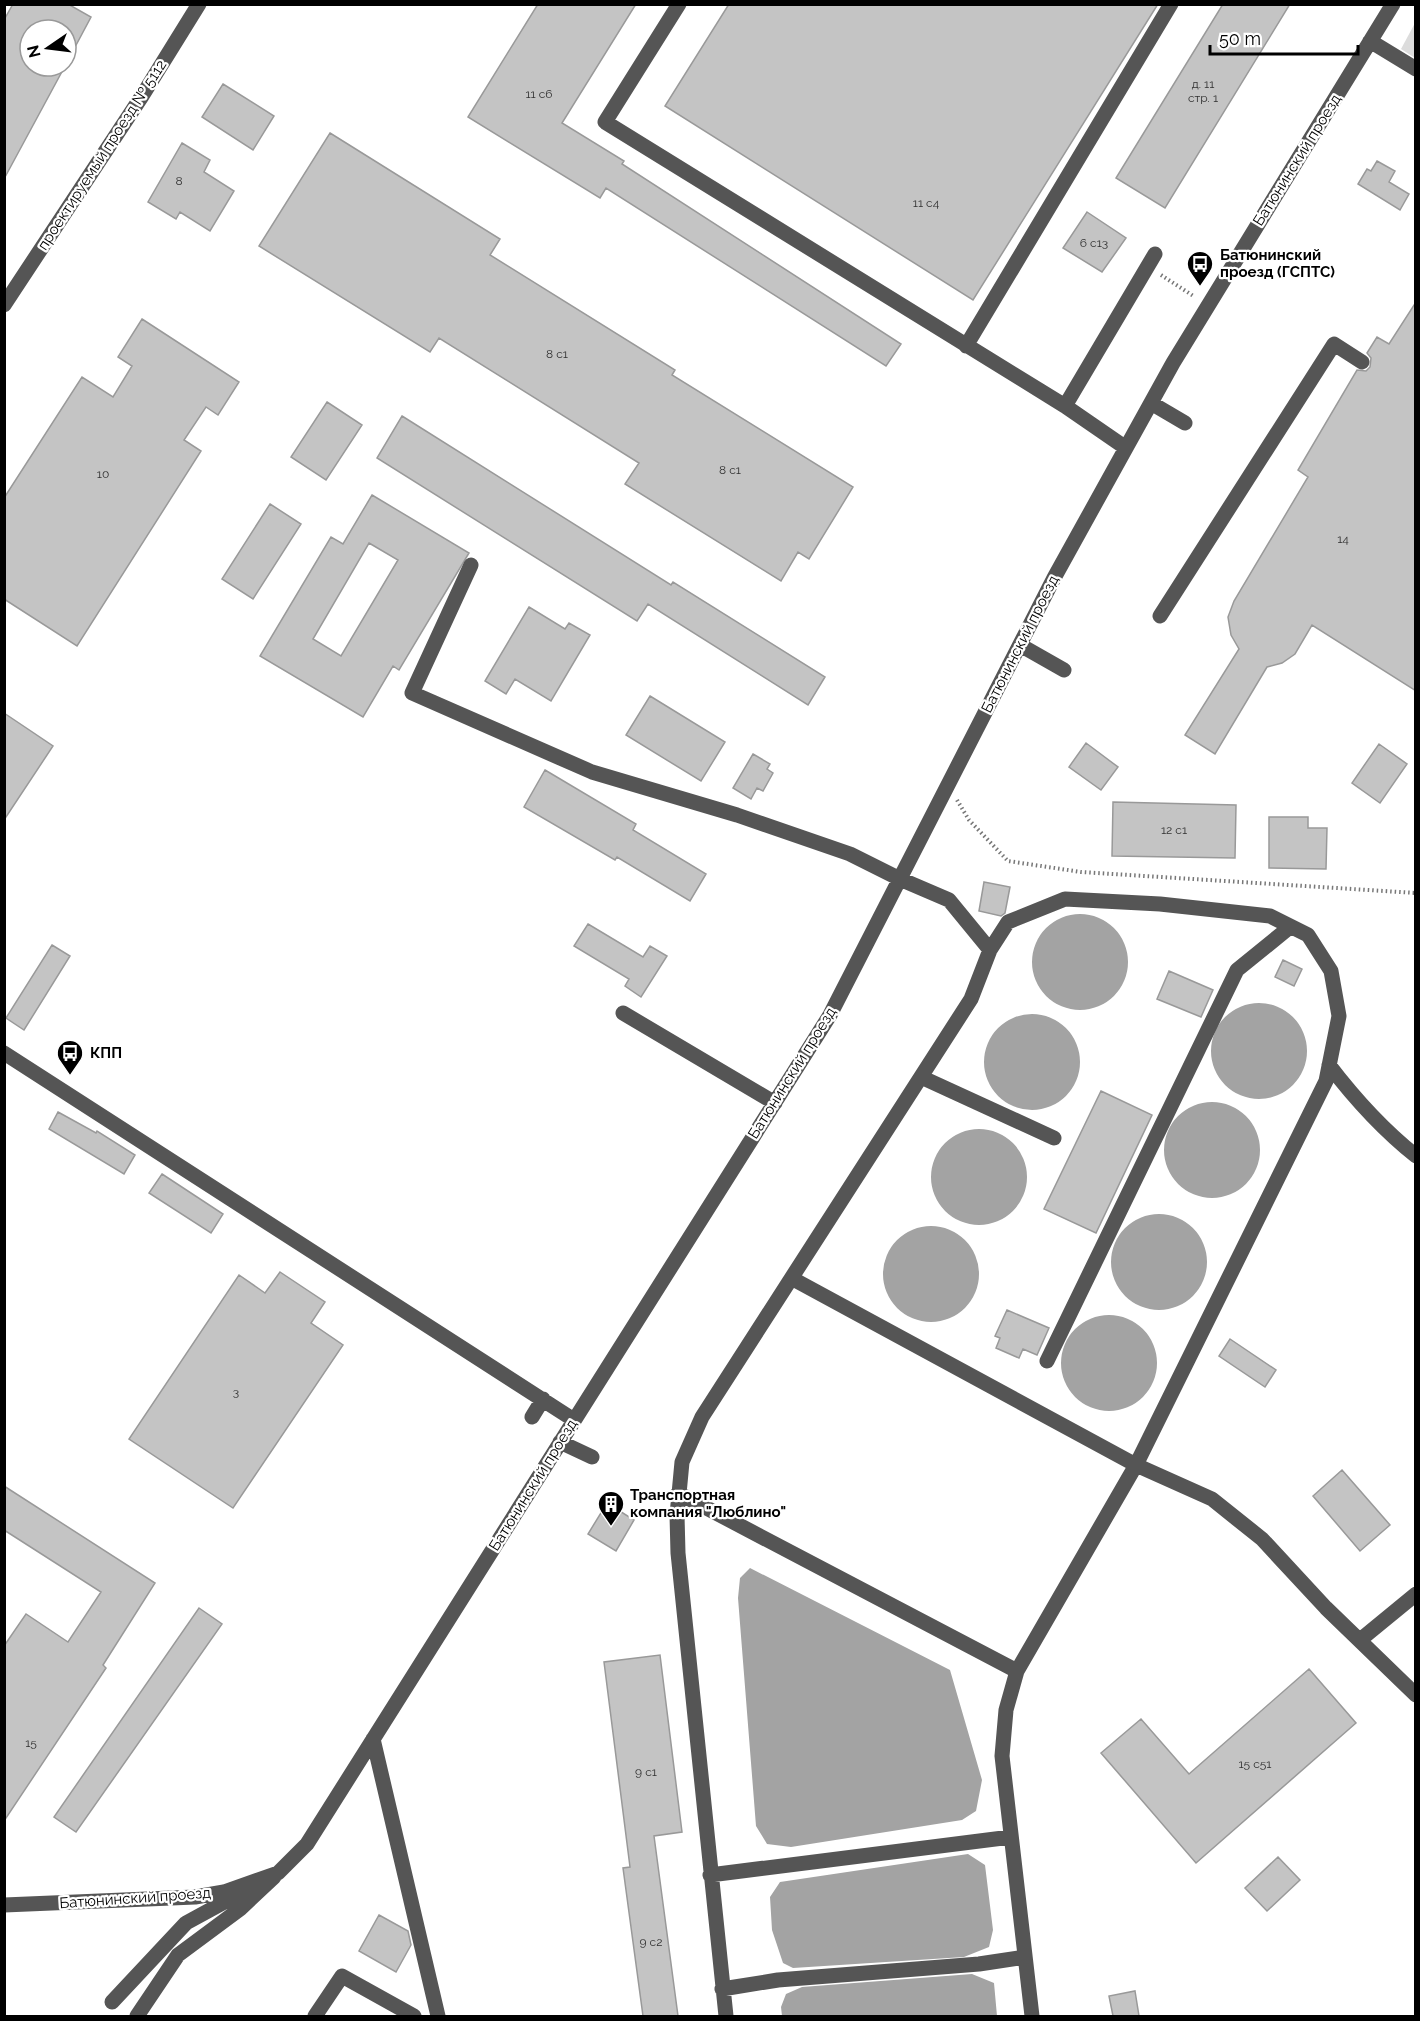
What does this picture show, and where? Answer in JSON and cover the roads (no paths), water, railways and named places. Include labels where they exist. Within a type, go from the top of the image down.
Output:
[{"type":"street","name":"проектируемый проезд № 5112","points":[[4,305],[142,96],[199,4]]},
{"type":"street","points":[[680,4],[605,122],[1065,406],[1126,448]]},
{"type":"street","points":[[966,346],[1171,4]]},
{"type":"street","name":"Батюнинский проезд","points":[[6,1906],[195,1897],[224,1892],[278,1873],[307,1844],[830,1015],[1054,578],[1151,403],[1208,305],[1393,4]]},
{"type":"street","points":[[1370,40],[1416,69]]},
{"type":"street","points":[[1065,406],[1151,260]]},
{"type":"street","points":[[1160,616],[1334,344],[1362,362]]},
{"type":"street","points":[[1151,403],[1185,423]]},
{"type":"street","points":[[471,565],[412,693],[592,772],[775,828],[850,854],[949,900],[990,950]]},
{"type":"street","points":[[1020,645],[1064,670]]},
{"type":"street","points":[[726,2016],[678,1553],[678,1493],[682,1462],[702,1417],[971,999],[990,950],[1008,922],[1065,899],[1160,904],[1270,916],[1308,935],[1331,971],[1339,1016],[1326,1081],[1136,1466],[1017,1671],[1006,1710],[1002,1756],[1032,2016]]},
{"type":"street","points":[[1047,1361],[1237,970],[1290,927]]},
{"type":"street","points":[[623,1013],[775,1103]]},
{"type":"street","points":[[4,1053],[574,1420]]},
{"type":"street","points":[[1329,1065],[1354,1098],[1391,1136],[1416,1156]]},
{"type":"street","points":[[921,1077],[1054,1138]]},
{"type":"street","points":[[793,1278],[1136,1466],[1212,1499],[1262,1539],[1326,1608],[1416,1695]]},
{"type":"street","points":[[532,1417],[543,1399]]},
{"type":"street","points":[[560,1443],[592,1457]]},
{"type":"street","points":[[678,1493],[1017,1671]]},
{"type":"street","points":[[1360,1640],[1416,1594]]},
{"type":"street","points":[[373,1739],[438,2016]]},
{"type":"street","points":[[710,1875],[1011,1836]]},
{"type":"street","points":[[111,2002],[186,1923],[278,1873]]},
{"type":"street","points":[[137,2016],[178,1955],[240,1909],[278,1873]]},
{"type":"street","points":[[722,1989],[778,1980],[979,1965],[1025,1957]]},
{"type":"street","points":[[315,2016],[342,1976],[414,2016]]},
{"type":"place","name":"Батюнинский проезд (ГСПТС)","points":[[1200,287]]},
{"type":"place","name":"КПП","points":[[70,1076]]},
{"type":"place","name":"Транспортная компания \"Люблино\"","points":[[611,1527]]}]
